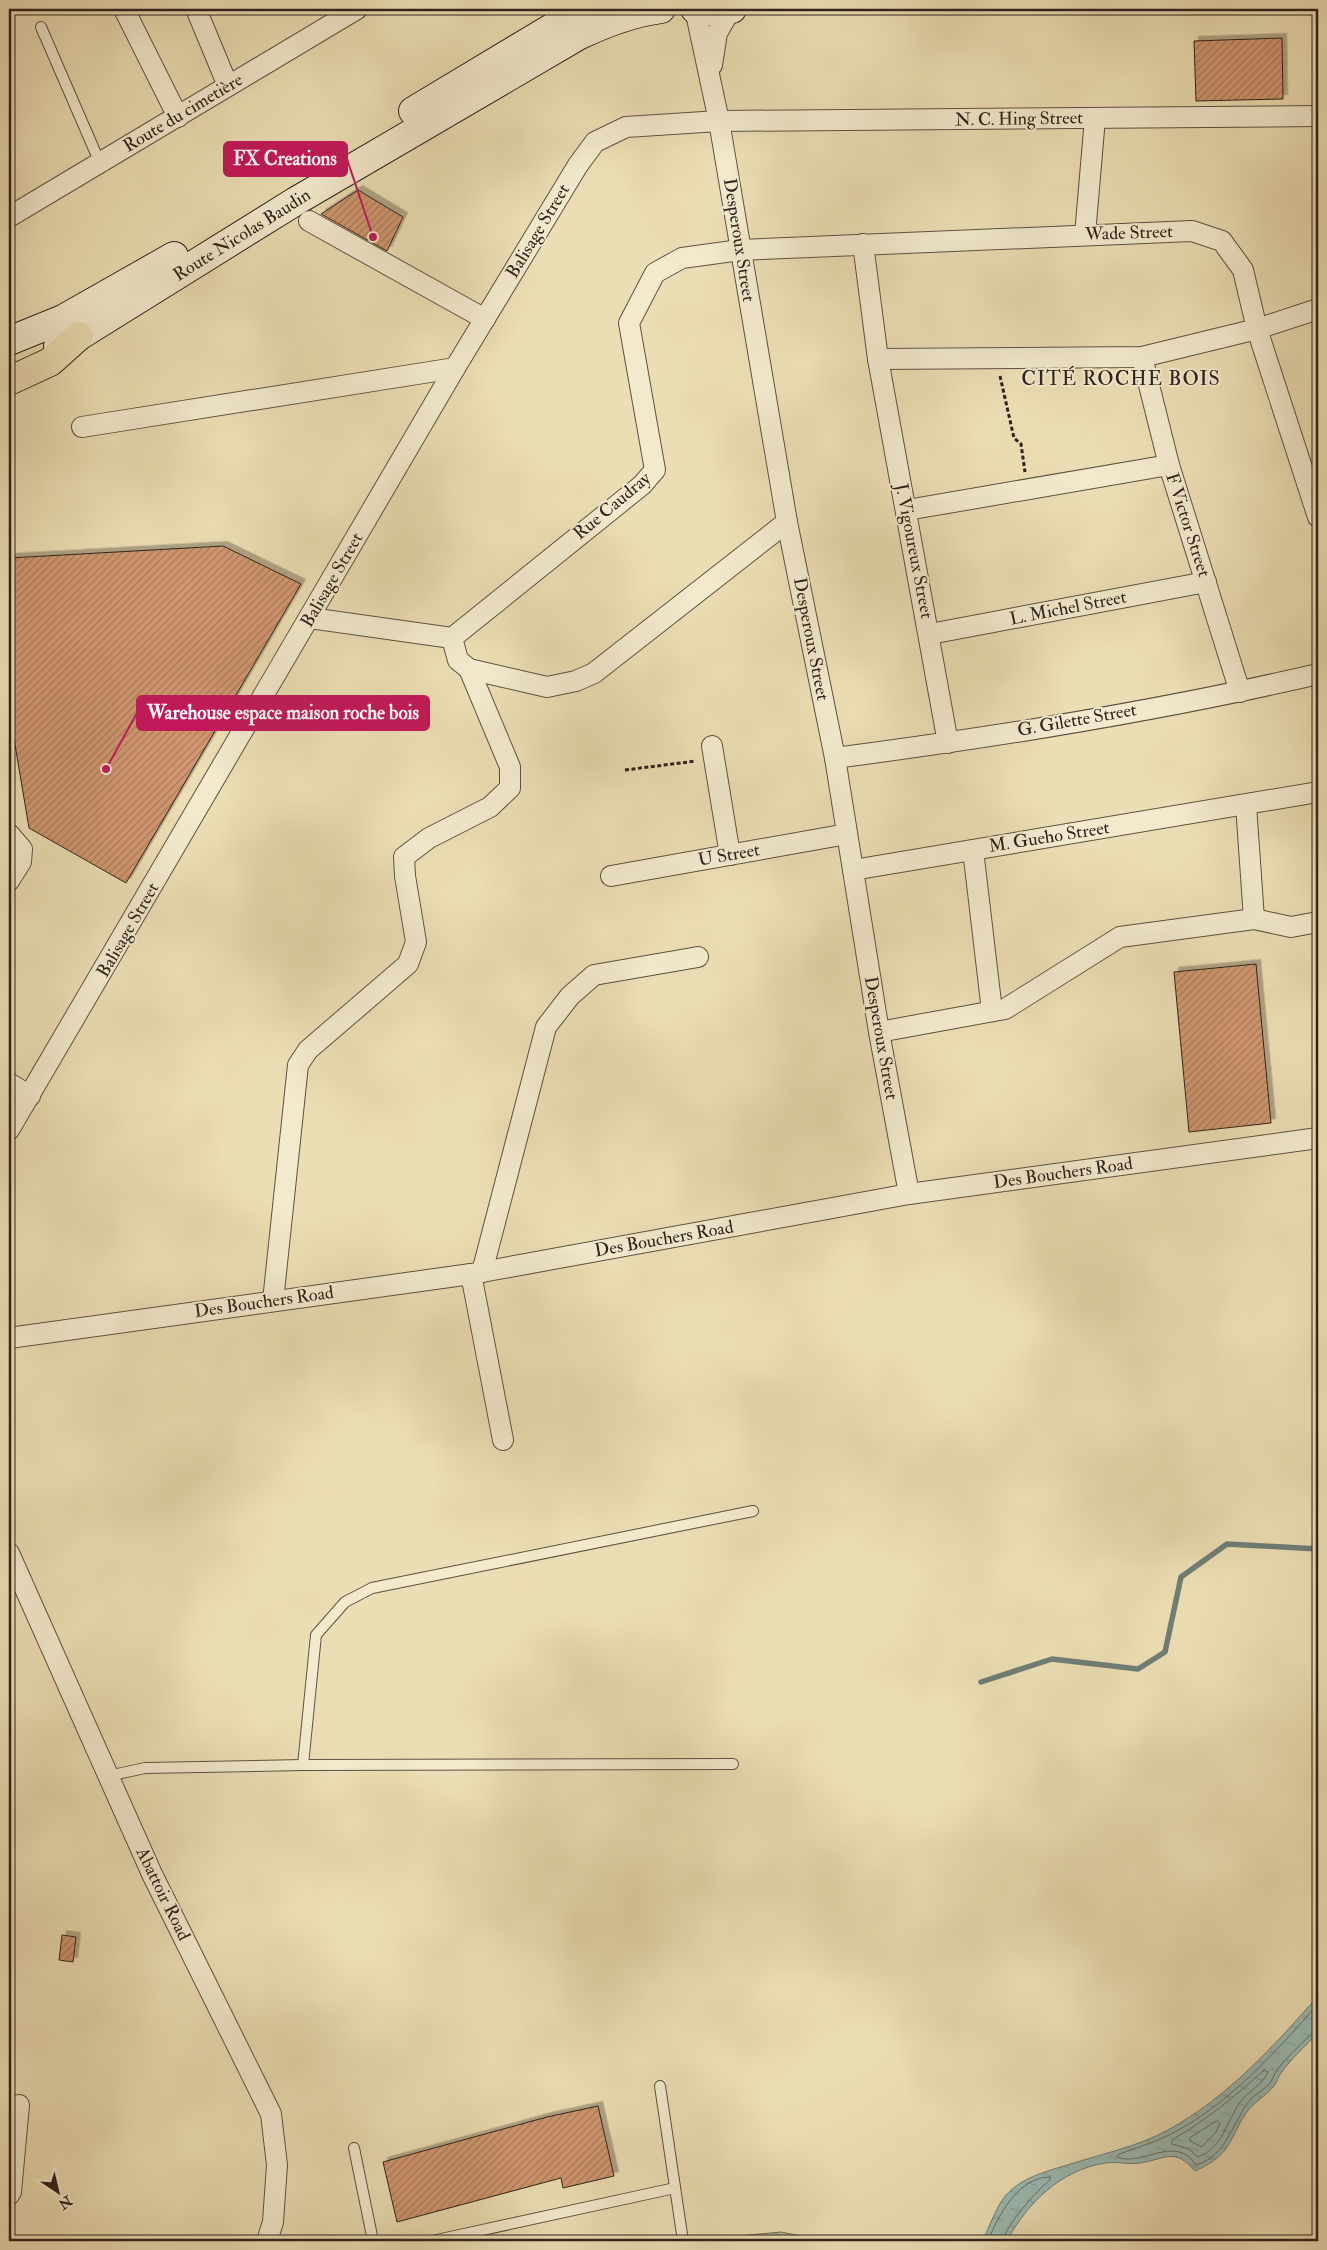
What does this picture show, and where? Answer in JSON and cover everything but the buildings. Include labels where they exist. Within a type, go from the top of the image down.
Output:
[{"type":"highway","points":[[9,381],[50,362],[79,336]]},
{"type":"main road","name":"Route Nicolas Baudin","points":[[9,341],[63,319],[158,266],[583,9]]},
{"type":"main road","name":"Route Nicolas Baudin","points":[[9,369],[79,336],[296,201],[578,36],[638,12],[661,9]]},
{"type":"main road","points":[[695,9],[707,12],[723,12],[731,9]]},
{"type":"street","points":[[124,9],[178,117]]},
{"type":"street","points":[[196,9],[228,86]]},
{"type":"street","name":"Route du cimetière","points":[[9,217],[357,9]]},
{"type":"street","name":"Desperoux Street","points":[[695,9],[719,121],[787,522],[835,758],[879,1032],[909,1194]]},
{"type":"street","points":[[710,84],[717,33],[731,9]]},
{"type":"street","name":"N. C. Hing Street","points":[[719,121],[1318,116]]},
{"type":"street","points":[[1086,235],[1094,118]]},
{"type":"street","name":"Balisage Street","points":[[9,1130],[455,368],[578,165],[596,142],[626,127],[719,121]]},
{"type":"street","points":[[309,221],[485,319]]},
{"type":"street","name":"Wade Street","points":[[740,250],[1192,231],[1222,241],[1243,270],[1257,329],[1318,517]]},
{"type":"street","name":"J. Vigoureux Street","points":[[863,244],[878,359],[930,634],[948,743]]},
{"type":"street","name":"Rue Caudray","points":[[452,638],[642,485],[655,470],[630,323],[655,273],[682,258],[740,250]]},
{"type":"street","points":[[878,359],[1142,357],[1257,329],[1318,309]]},
{"type":"street","name":"F Victor Street","points":[[1142,357],[1169,465],[1240,692]]},
{"type":"street","points":[[82,426],[455,368]]},
{"type":"street","points":[[907,510],[1169,465]]},
{"type":"street","points":[[469,670],[548,687],[576,682],[594,673],[787,522]]},
{"type":"street","name":"L. Michel Street","points":[[930,634],[1206,582]]},
{"type":"street","points":[[273,1301],[298,1066],[308,1050],[408,964],[416,942],[404,857],[429,838],[490,807],[510,788],[510,767],[469,670],[458,660],[452,638],[310,618]]},
{"type":"street","name":"G. Gilette Street","points":[[835,758],[948,743],[1240,692],[1318,674]]},
{"type":"street","points":[[713,752],[730,855]]},
{"type":"street","name":"M. Gueho Street","points":[[853,870],[1318,792]]},
{"type":"street","points":[[1246,805],[1254,919]]},
{"type":"street","points":[[9,834],[22,849],[21,862],[9,881]]},
{"type":"street","name":"U Street","points":[[611,876],[847,834]]},
{"type":"street","points":[[973,850],[992,1011]]},
{"type":"street","points":[[879,1032],[1005,1009],[1120,937],[1254,919],[1291,927],[1318,922]]},
{"type":"street","points":[[503,1440],[477,1273],[546,1027],[570,996],[594,975],[698,957]]},
{"type":"street","points":[[9,1083],[30,1096]]},
{"type":"street","name":"Des Bouchers Road","points":[[9,1338],[477,1273],[909,1194],[1318,1138]]},
{"type":"street","name":"Abattoir Road","points":[[9,1553],[152,1874],[271,2114],[277,2165],[272,2222],[267,2241]]},
{"type":"street","points":[[9,2195],[11,2192],[19,2106]]},
{"type":"lane","points":[[41,27],[100,163]]},
{"type":"lane","points":[[303,1765],[316,1635],[345,1602],[372,1588],[753,1511]]},
{"type":"lane","points":[[108,1776],[145,1768],[303,1765],[733,1764]]},
{"type":"lane","points":[[660,2086],[683,2241]]},
{"type":"lane","points":[[354,2148],[373,2241]]},
{"type":"lane","points":[[432,2241],[675,2188]]},
{"type":"path","points":[[996,358],[1014,438],[1021,444],[1028,490]]},
{"type":"path","points":[[625,770],[713,752]]},
{"type":"green space","points":[[781,2232],[826,2241],[695,2241],[695,2240]]},
{"type":"water","points":[[1318,1996],[1318,2033],[1289,2063],[1271,2090],[1246,2113],[1227,2147],[1216,2159],[1195,2171],[1181,2159],[1169,2156],[1140,2163],[1105,2163],[1089,2167],[1074,2173],[1047,2190],[1035,2201],[1007,2241],[983,2241],[1000,2203],[1013,2188],[1041,2173],[1156,2136],[1190,2117],[1230,2086],[1267,2052]]},
{"type":"waterway","points":[[981,1682],[1052,1659],[1138,1669],[1165,1652],[1181,1577],[1227,1544],[1318,1549]]},
{"type":"place","name":"FX Creations","points":[[373,237]]},
{"type":"place","name":"Warehouse espace maison roche bois","points":[[106,769]]},
{"type":"district","name":"CITÉ ROCHE BOIS","points":[[1121,378]]}]
